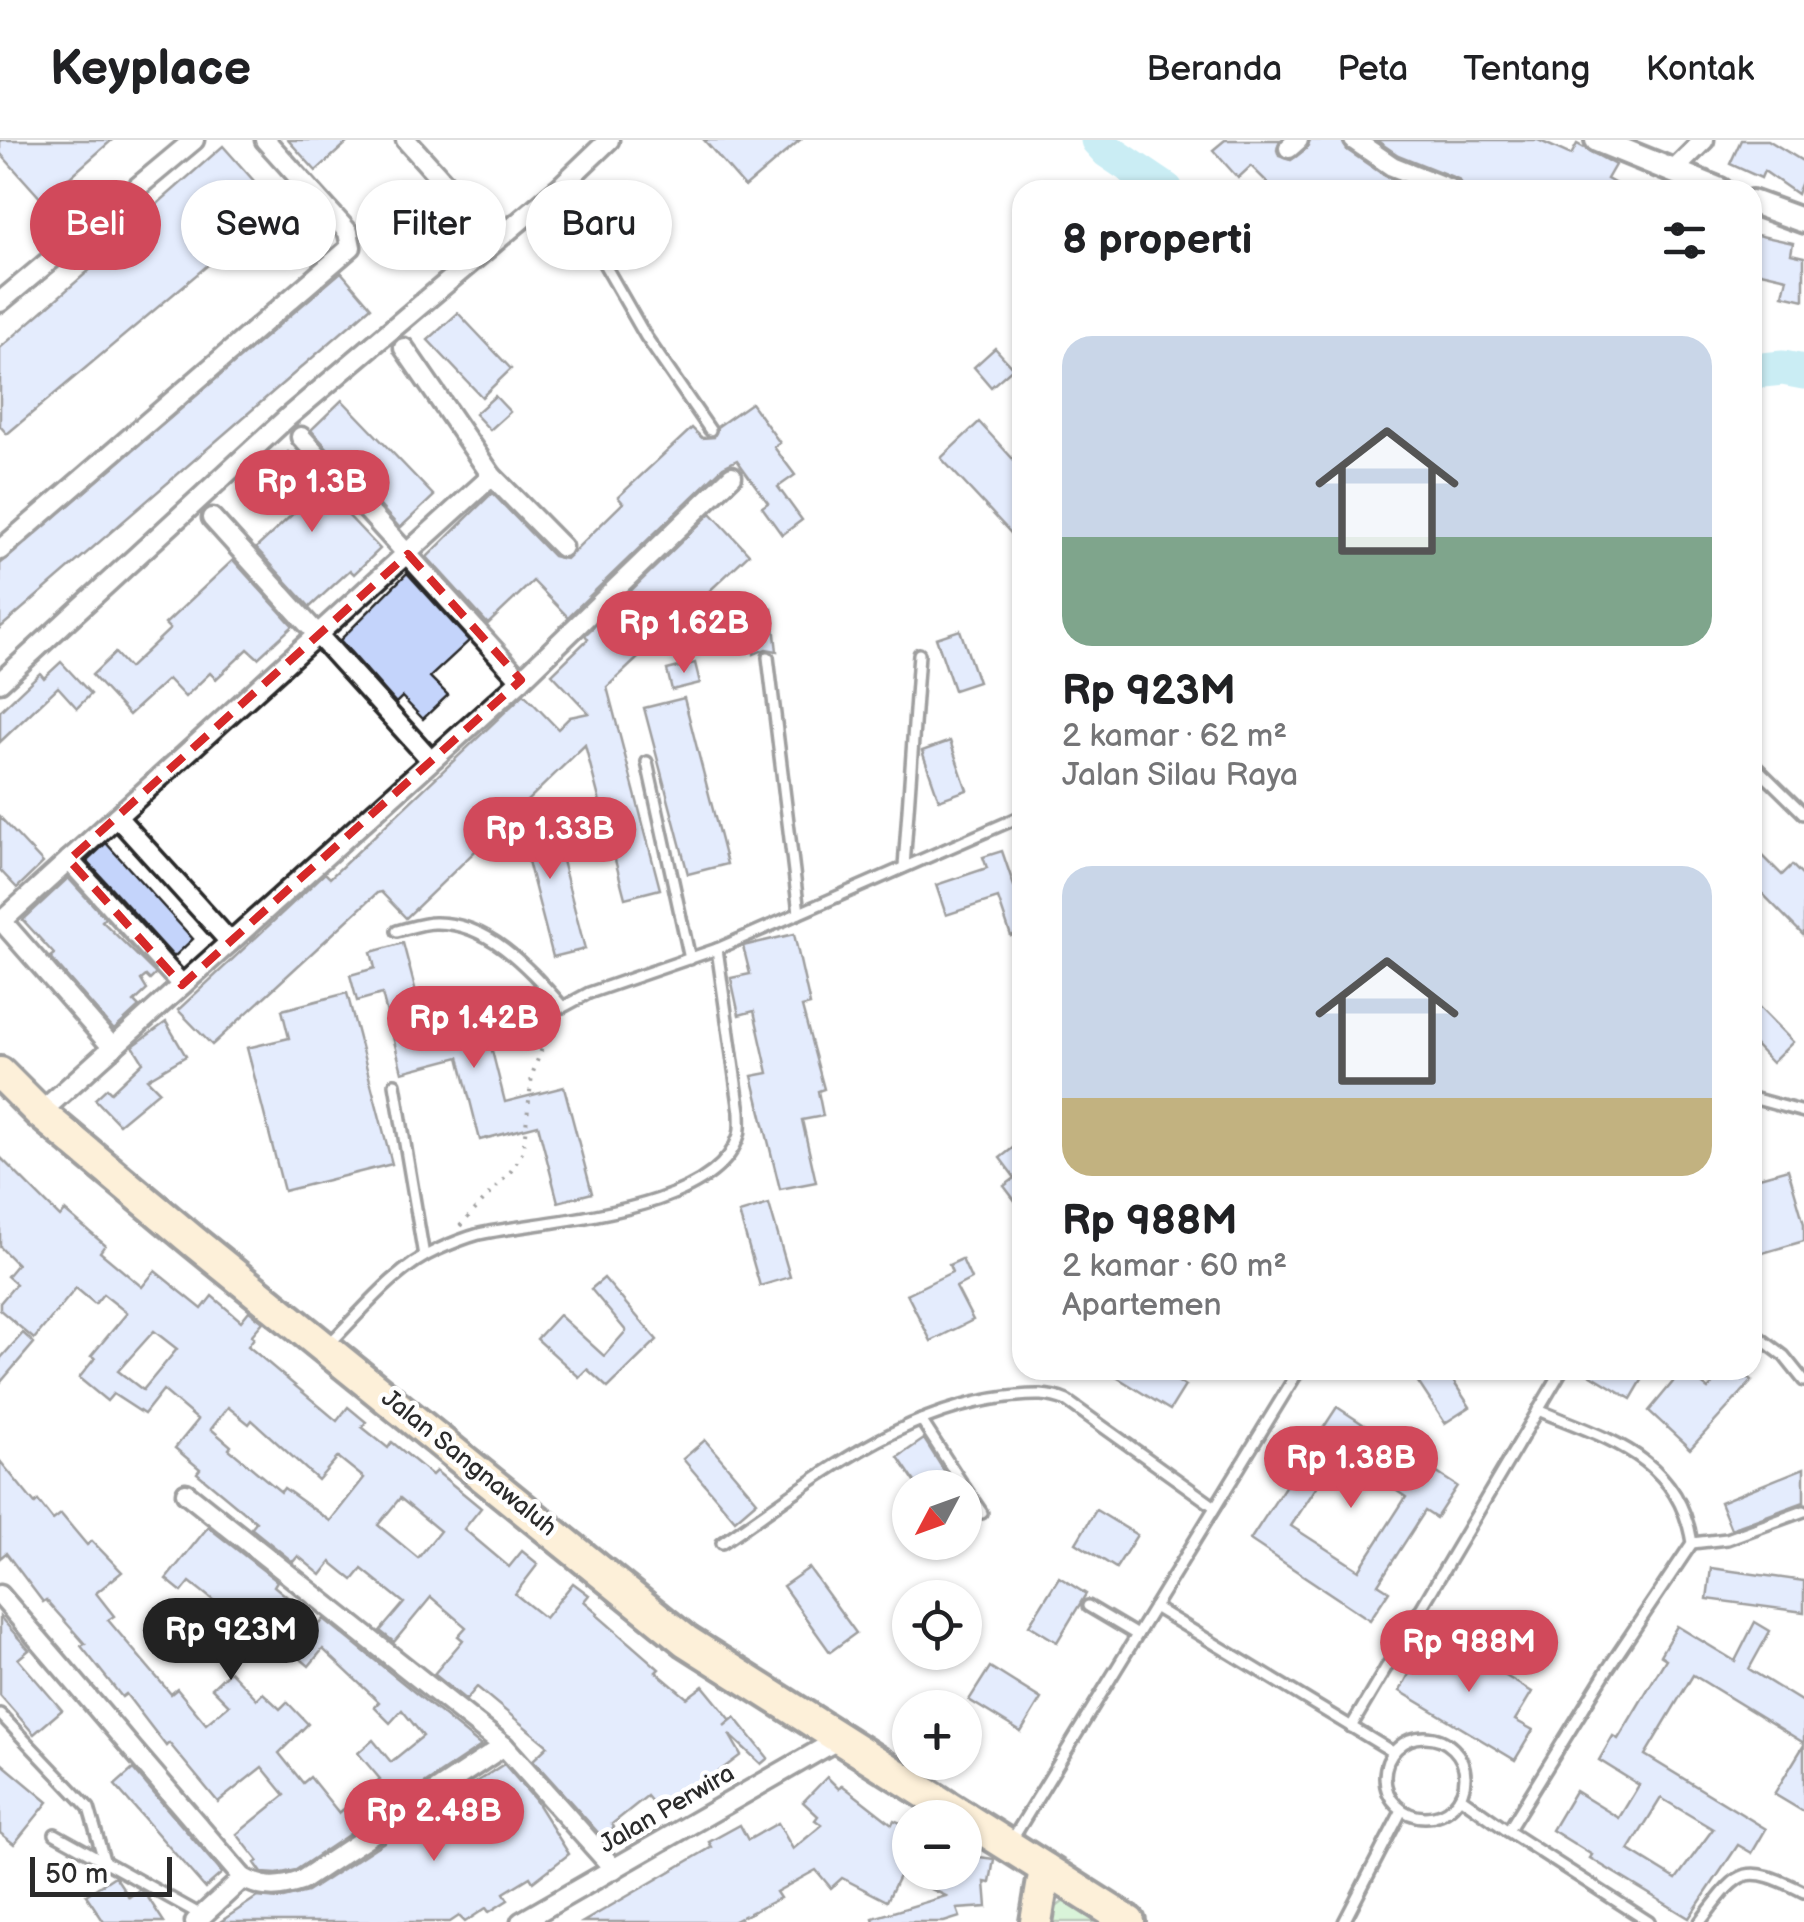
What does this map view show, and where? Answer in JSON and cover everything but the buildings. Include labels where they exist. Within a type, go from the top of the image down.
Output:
[{"type":"main road","name":"Jalan Sangnawaluh","points":[[0,1073],[40,1113],[686,1641],[936,1800]]},
{"type":"main road","name":"Jalan Sangnawaluh","points":[[982,1828],[1129,1922]]},
{"type":"main road","points":[[1033,1920],[1045,1868]]},
{"type":"street","points":[[0,302],[194,140]]},
{"type":"street","points":[[0,550],[351,248],[348,232],[265,140]]},
{"type":"street","points":[[406,140],[442,180]]},
{"type":"street","points":[[567,180],[609,140]]},
{"type":"street","points":[[1354,140],[1392,166],[1427,180]]},
{"type":"street","points":[[1598,140],[1695,180]]},
{"type":"street","points":[[1673,171],[1704,140]]},
{"type":"street","points":[[1762,206],[1804,221]]},
{"type":"street","points":[[0,682],[288,418],[526,216]]},
{"type":"street","points":[[404,348],[492,476],[562,547]]},
{"type":"street","points":[[301,437],[520,680]]},
{"type":"street","points":[[112,1048],[1,920],[492,476]]},
{"type":"street","points":[[40,1113],[520,680],[732,476]]},
{"type":"street","points":[[212,518],[432,760]]},
{"type":"street","points":[[117,817],[230,942]]},
{"type":"street","points":[[69,860],[182,985]]},
{"type":"street","points":[[186,1494],[504,1746],[614,1869]]},
{"type":"street","points":[[0,1595],[242,1878],[257,1886],[272,1888],[300,1881],[504,1746]]},
{"type":"street","name":"Jalan Perwira","points":[[520,1922],[838,1738]]},
{"type":"street","points":[[202,1920],[242,1878]]},
{"type":"lane","points":[[608,270],[646,337],[710,430]]},
{"type":"lane","points":[[904,868],[919,654]]},
{"type":"lane","points":[[768,656],[799,914]]},
{"type":"lane","points":[[647,762],[690,959]]},
{"type":"lane","points":[[1762,773],[1804,814]]},
{"type":"lane","points":[[397,931],[432,923],[454,924],[480,934],[518,960],[562,1007],[588,993],[717,949],[1012,820]]},
{"type":"lane","points":[[326,1347],[424,1256],[476,1235],[630,1210],[668,1197],[702,1178],[724,1159],[739,1135],[740,1112],[717,949]]},
{"type":"lane","points":[[396,1084],[424,1256]]},
{"type":"lane","points":[[1762,1100],[1802,1109]]},
{"type":"lane","points":[[1762,1340],[1784,1356],[1804,1382]]},
{"type":"lane","points":[[1009,1845],[1293,1380]]},
{"type":"lane","points":[[1352,1727],[1556,1380]]},
{"type":"lane","points":[[722,1542],[854,1453],[921,1420],[989,1400],[1042,1393],[1058,1397],[1214,1507]]},
{"type":"lane","points":[[1508,1831],[1606,1670],[1692,1543],[1683,1509],[1650,1464],[1632,1449],[1538,1410]]},
{"type":"lane","points":[[921,1420],[953,1470]]},
{"type":"lane","points":[[1692,1543],[1728,1539],[1804,1511]]},
{"type":"lane","points":[[1088,1606],[1136,1635]]},
{"type":"lane","points":[[1154,1607],[1393,1752]]},
{"type":"lane","points":[[0,1714],[89,1808],[104,1860]]},
{"type":"lane","points":[[1415,1738],[1441,1740],[1460,1758],[1464,1784],[1460,1797],[1440,1814],[1414,1816],[1402,1810],[1386,1790],[1384,1777],[1393,1752],[1415,1738]]},
{"type":"lane","points":[[1460,1797],[1649,1922]]},
{"type":"lane","points":[[1344,1922],[1402,1810]]},
{"type":"lane","points":[[55,1834],[202,1920]]},
{"type":"lane","points":[[1700,1922],[1721,1894],[1745,1874],[1768,1874],[1804,1892]]},
{"type":"path","points":[[441,1248],[511,1171],[522,1150],[540,1046],[562,1007]]},
{"type":"highlighted area","points":[[408,554],[521,680],[182,985],[69,860]]},
{"type":"green space","points":[[1068,1898],[1105,1922],[1053,1922],[1055,1908]]},
{"type":"waterway","points":[[1098,140],[1151,180]]},
{"type":"waterway","points":[[1762,370],[1783,368],[1804,372]]}]
